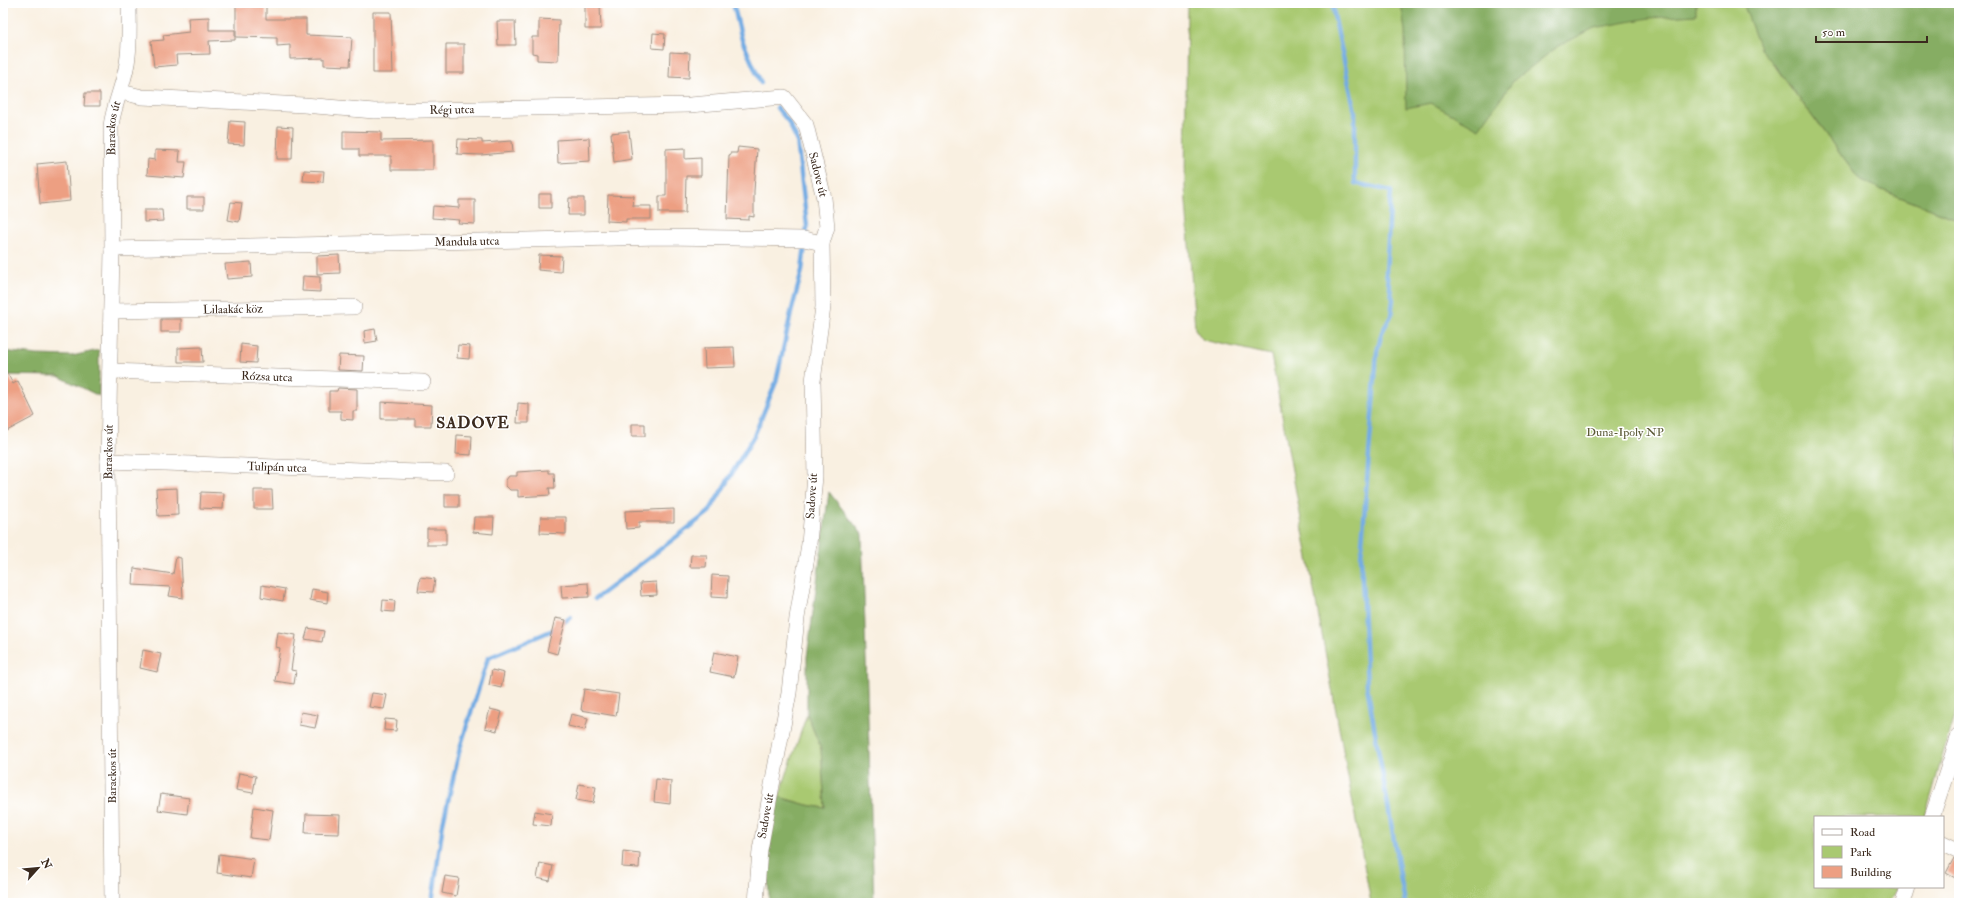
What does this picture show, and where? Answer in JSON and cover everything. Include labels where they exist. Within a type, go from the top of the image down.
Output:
[{"type":"street","name":"Barackos út","points":[[112,903],[108,461],[112,310],[111,126],[113,110],[121,92],[128,57],[129,3]]},
{"type":"street","name":"Régi utca","points":[[121,92],[142,97],[304,105],[374,111],[690,105],[784,97]]},
{"type":"street","name":"Sadove út","points":[[756,903],[760,850],[789,693],[797,618],[809,544],[815,476],[812,381],[823,307],[822,243],[827,227],[824,198],[806,125],[784,97]]},
{"type":"street","name":"Mandula utca","points":[[112,249],[662,237],[804,239],[822,243]]},
{"type":"street","name":"Lilaakác köz","points":[[112,310],[354,307]]},
{"type":"street","name":"Rózsa utca","points":[[110,372],[423,382]]},
{"type":"street","name":"Tulipán utca","points":[[108,461],[446,473]]},
{"type":"street","points":[[1932,816],[1959,735]]},
{"type":"street","points":[[1944,844],[1959,851]]},
{"type":"street","points":[[1903,903],[1908,888]]},
{"type":"green space","name":"Duna-Ipoly NP","points":[[1187,3],[1959,3],[1797,79],[1768,57],[1858,178],[1882,190],[1959,220],[1959,701],[1925,816],[1814,816],[1814,888],[1896,888],[1889,903],[1371,903],[1271,355],[1203,340],[1195,329],[1185,187]]},
{"type":"green space","points":[[1401,3],[1696,3],[1696,15],[1649,18],[1594,28],[1557,47],[1514,80],[1479,129],[1431,103],[1406,108],[1405,31]]},
{"type":"green space","points":[[1743,3],[1959,3],[1959,220],[1882,190],[1858,178],[1773,63],[1760,49]]},
{"type":"green space","points":[[99,350],[99,396],[58,376],[3,375],[3,351],[37,355],[72,356]]},
{"type":"green space","points":[[829,492],[862,534],[874,903],[770,903],[768,863],[770,836],[779,797],[807,805],[825,808],[821,749],[807,714],[807,657]]},
{"type":"green space","points":[[807,714],[821,749],[825,808],[807,805],[779,797]]},
{"type":"building","points":[[585,5],[600,5],[601,29],[585,29]]},
{"type":"building","points":[[236,6],[266,6],[266,19],[306,19],[306,35],[352,37],[350,66],[324,65],[324,58],[290,59],[290,45],[277,46],[277,38],[236,37]]},
{"type":"building","points":[[373,12],[391,12],[393,73],[373,73]]},
{"type":"building","points":[[209,17],[209,30],[235,30],[235,40],[209,41],[210,54],[176,55],[177,65],[154,67],[151,41],[164,40],[163,35],[189,32],[188,18]]},
{"type":"building","points":[[539,19],[559,20],[558,61],[537,60],[537,54],[532,53],[532,37],[539,37]]},
{"type":"building","points":[[497,21],[515,21],[516,45],[498,45]]},
{"type":"building","points":[[653,33],[665,34],[664,49],[652,48]]},
{"type":"building","points":[[446,44],[464,44],[464,73],[446,73]]},
{"type":"building","points":[[670,52],[690,53],[689,78],[669,77]]},
{"type":"building","points":[[85,93],[100,93],[100,106],[84,106]]},
{"type":"building","points":[[230,121],[245,122],[244,145],[228,144]]},
{"type":"building","points":[[278,126],[293,127],[292,159],[277,159]]},
{"type":"building","points":[[343,131],[381,132],[381,141],[433,140],[433,170],[391,170],[391,156],[359,156],[359,149],[343,149]]},
{"type":"building","points":[[629,131],[632,159],[614,162],[611,133]]},
{"type":"building","points":[[589,138],[590,161],[558,163],[557,140]]},
{"type":"building","points":[[458,139],[482,140],[482,143],[512,141],[513,152],[481,155],[457,154]]},
{"type":"building","points":[[738,147],[757,149],[754,217],[749,216],[749,220],[727,219],[729,155],[730,153],[737,153]]},
{"type":"building","points":[[685,148],[685,159],[701,158],[701,176],[686,176],[685,213],[659,213],[659,196],[666,196],[666,149]]},
{"type":"building","points":[[155,150],[180,151],[179,162],[186,162],[184,178],[147,175],[148,159],[155,160]]},
{"type":"building","points":[[67,161],[70,201],[40,204],[37,164]]},
{"type":"building","points":[[304,170],[324,171],[323,182],[303,181]]},
{"type":"building","points":[[539,194],[551,194],[551,208],[539,208]]},
{"type":"building","points":[[608,195],[634,196],[633,206],[651,206],[651,219],[626,219],[626,222],[607,221]]},
{"type":"building","points":[[187,197],[204,197],[204,209],[187,209]]},
{"type":"building","points":[[569,198],[584,198],[584,215],[568,215]]},
{"type":"building","points":[[459,200],[475,200],[475,224],[458,223],[459,220],[432,218],[433,206],[459,208]]},
{"type":"building","points":[[231,202],[242,203],[239,222],[228,220]]},
{"type":"building","points":[[144,210],[162,210],[163,221],[144,222]]},
{"type":"building","points":[[339,255],[340,273],[317,274],[317,256]]},
{"type":"building","points":[[539,255],[562,256],[561,272],[538,270]]},
{"type":"building","points":[[251,262],[252,277],[227,279],[225,264]]},
{"type":"building","points":[[303,276],[320,277],[320,292],[302,291]]},
{"type":"building","points":[[161,319],[181,319],[181,332],[161,332]]},
{"type":"building","points":[[375,329],[377,341],[365,343],[364,331]]},
{"type":"building","points":[[241,344],[257,346],[256,363],[240,362]]},
{"type":"building","points":[[458,345],[470,346],[469,359],[457,358]]},
{"type":"building","points":[[202,347],[203,362],[178,362],[178,348]]},
{"type":"building","points":[[734,347],[735,367],[705,368],[704,348]]},
{"type":"building","points":[[339,355],[364,356],[363,371],[338,370]]},
{"type":"building","points":[[3,365],[13,384],[18,381],[35,416],[3,433]]},
{"type":"building","points":[[338,388],[357,389],[357,411],[353,411],[353,420],[341,419],[341,411],[329,411],[329,391],[337,391]]},
{"type":"building","points":[[381,402],[432,405],[431,426],[415,426],[415,419],[381,419]]},
{"type":"building","points":[[518,403],[529,404],[529,423],[517,423]]},
{"type":"building","points":[[632,424],[645,424],[645,436],[632,436]]},
{"type":"building","points":[[457,435],[472,436],[471,455],[456,454]]},
{"type":"building","points":[[549,470],[549,473],[554,473],[555,488],[549,488],[550,495],[518,497],[518,490],[510,490],[506,486],[506,480],[509,476],[517,476],[517,472]]},
{"type":"building","points":[[177,488],[178,515],[158,516],[156,489]]},
{"type":"building","points":[[254,490],[272,490],[273,509],[254,509]]},
{"type":"building","points":[[201,492],[224,493],[223,509],[200,508]]},
{"type":"building","points":[[445,494],[459,494],[459,507],[445,507]]},
{"type":"building","points":[[674,509],[674,522],[639,522],[639,528],[626,529],[625,511]]},
{"type":"building","points":[[474,517],[494,517],[493,534],[473,532]]},
{"type":"building","points":[[541,517],[566,517],[566,534],[540,533]]},
{"type":"building","points":[[427,529],[446,529],[446,545],[427,545]]},
{"type":"building","points":[[691,555],[707,555],[706,567],[690,567]]},
{"type":"building","points":[[176,557],[181,558],[183,598],[169,596],[171,587],[133,585],[134,568],[173,574]]},
{"type":"building","points":[[712,575],[728,576],[727,598],[711,597]]},
{"type":"building","points":[[420,577],[435,579],[433,592],[418,591]]},
{"type":"building","points":[[656,582],[657,595],[641,596],[640,583]]},
{"type":"building","points":[[588,583],[589,597],[562,598],[561,585]]},
{"type":"building","points":[[262,585],[285,589],[283,601],[261,597]]},
{"type":"building","points":[[312,589],[328,592],[327,603],[310,600]]},
{"type":"building","points":[[383,600],[395,601],[394,612],[382,611]]},
{"type":"building","points":[[555,618],[566,620],[557,654],[547,651]]},
{"type":"building","points":[[308,628],[324,631],[322,642],[305,639]]},
{"type":"building","points":[[278,632],[296,635],[291,670],[296,671],[294,684],[275,681],[280,648],[276,647]]},
{"type":"building","points":[[143,650],[161,654],[157,672],[140,668]]},
{"type":"building","points":[[714,652],[738,657],[734,677],[710,672]]},
{"type":"building","points":[[492,670],[504,673],[501,688],[489,685]]},
{"type":"building","points":[[584,689],[619,694],[616,716],[581,710]]},
{"type":"building","points":[[372,693],[387,695],[384,709],[369,707]]},
{"type":"building","points":[[490,709],[502,712],[497,731],[485,728]]},
{"type":"building","points":[[301,712],[318,715],[315,728],[299,725]]},
{"type":"building","points":[[571,714],[588,718],[585,730],[568,726]]},
{"type":"building","points":[[385,719],[397,720],[396,731],[384,730]]},
{"type":"building","points":[[239,773],[256,776],[253,793],[236,790]]},
{"type":"building","points":[[656,779],[671,781],[670,804],[654,802]]},
{"type":"building","points":[[579,784],[596,787],[593,803],[576,800]]},
{"type":"building","points":[[161,794],[189,798],[187,814],[158,810]]},
{"type":"building","points":[[254,807],[273,810],[269,840],[250,838]]},
{"type":"building","points":[[535,811],[552,814],[551,826],[533,824]]},
{"type":"building","points":[[306,814],[340,815],[339,834],[305,833]]},
{"type":"building","points":[[623,851],[640,853],[639,868],[622,867]]},
{"type":"building","points":[[219,854],[254,859],[251,878],[217,873]]},
{"type":"building","points":[[1954,858],[1959,860],[1959,880],[1946,873]]},
{"type":"building","points":[[540,863],[553,866],[550,881],[537,878]]},
{"type":"building","points":[[445,876],[459,878],[456,896],[442,893]]},
{"type":"waterway","points":[[733,3],[742,40],[761,83]]},
{"type":"waterway","points":[[1333,3],[1334,15],[1355,112],[1355,183],[1391,191],[1386,273],[1392,296]]},
{"type":"waterway","points":[[595,599],[709,512],[754,436],[776,382],[802,271],[807,226],[797,140],[788,121],[777,108]]},
{"type":"waterway","points":[[1393,299],[1391,316],[1382,332],[1377,352],[1361,557],[1367,686],[1405,903]]},
{"type":"waterway","points":[[432,903],[443,823],[460,748],[488,658],[555,629],[571,617]]},
{"type":"district","name":"SADOVE","points":[[473,423]]}]
